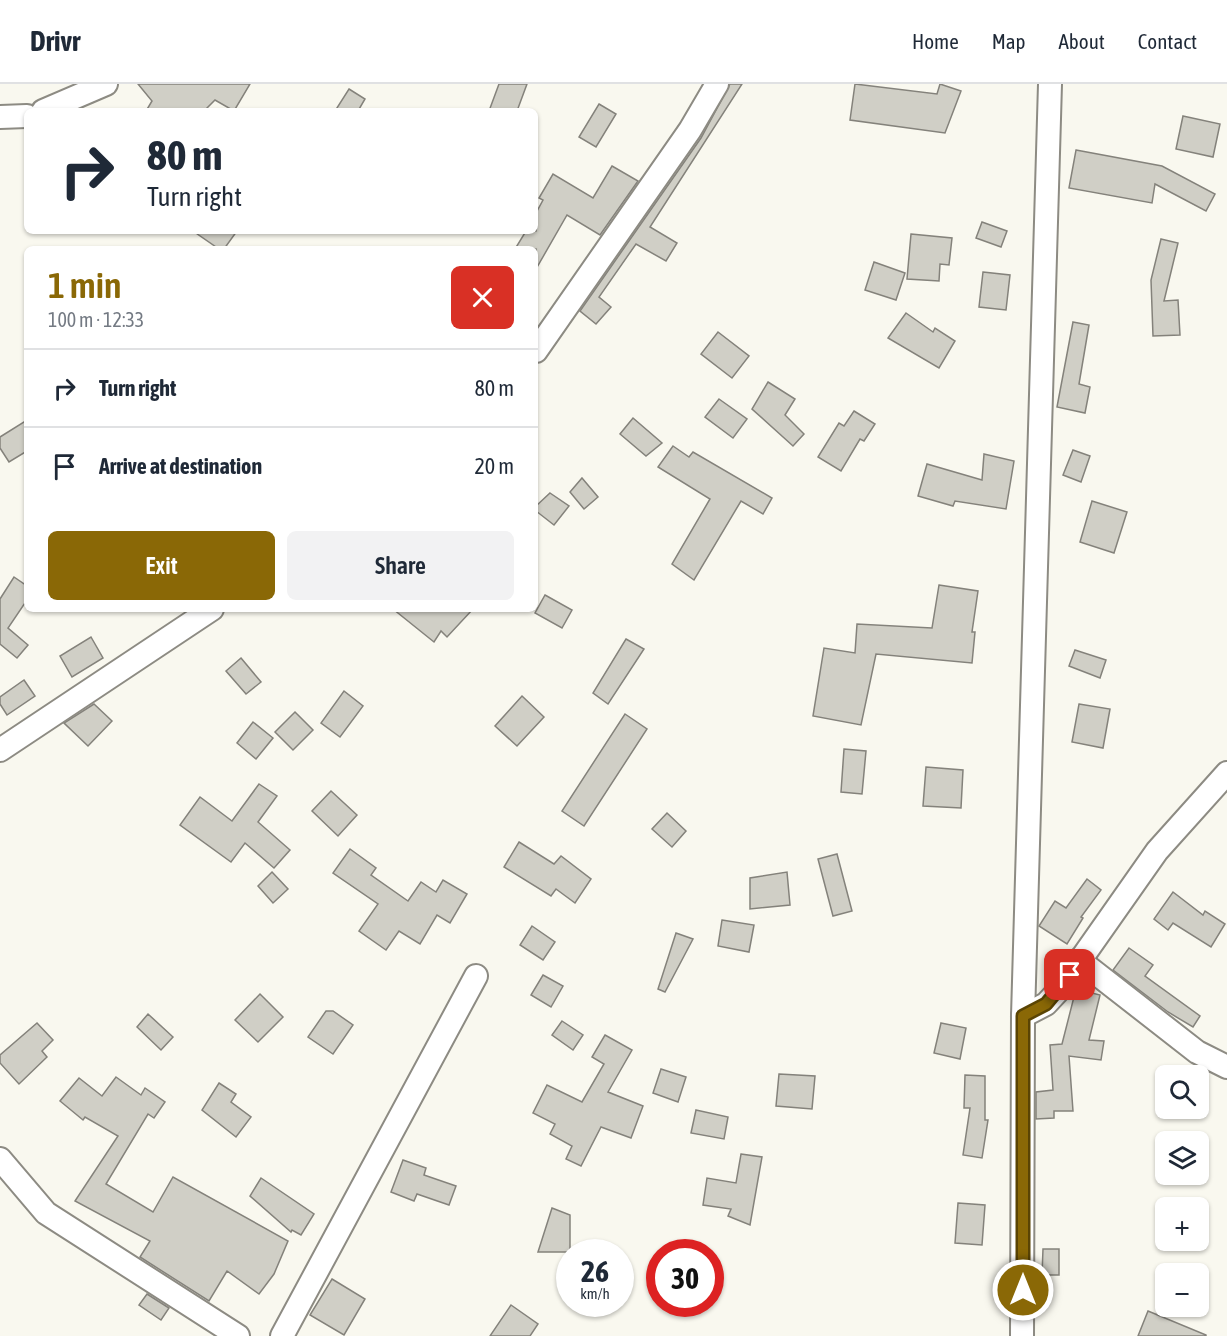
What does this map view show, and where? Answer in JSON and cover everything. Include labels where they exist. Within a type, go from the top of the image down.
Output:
[{"type":"street","points":[[50,108],[106,84]]},
{"type":"street","points":[[538,348],[690,130],[717,84]]},
{"type":"street","points":[[1022,1336],[1023,1016],[1050,84]]},
{"type":"street","points":[[0,117],[24,116]]},
{"type":"street","points":[[0,750],[207,612]]},
{"type":"street","points":[[1023,1016],[1046,1004],[1060,989],[1157,851],[1227,772]]},
{"type":"street","points":[[1079,960],[1197,1052],[1227,1067]]},
{"type":"street","points":[[282,1336],[476,976]]},
{"type":"street","points":[[0,1159],[46,1213],[238,1336]]},
{"type":"building","points":[[138,84],[250,84],[236,108],[229,108],[215,100],[207,108],[148,108],[152,101]]},
{"type":"building","points":[[499,84],[527,84],[518,108],[490,108]]},
{"type":"building","points":[[730,84],[742,84],[650,227],[677,243],[666,261],[636,244],[599,297],[611,307],[596,324],[580,311],[701,138]]},
{"type":"building","points":[[855,84],[937,94],[940,84],[961,91],[945,133],[850,120]]},
{"type":"building","points":[[349,89],[365,99],[360,108],[337,108]]},
{"type":"building","points":[[599,104],[616,114],[596,147],[579,137]]},
{"type":"building","points":[[1183,116],[1220,124],[1213,157],[1176,149]]},
{"type":"building","points":[[1076,150],[1162,166],[1215,194],[1206,211],[1155,184],[1152,203],[1069,188]]},
{"type":"building","points":[[612,166],[638,181],[600,235],[567,215],[538,266],[538,246],[517,246],[524,234],[538,234],[538,209],[543,200],[539,198],[553,174],[593,198]]},
{"type":"building","points":[[982,222],[1007,231],[1001,247],[976,238]]},
{"type":"building","points":[[197,234],[235,234],[226,246],[215,246]]},
{"type":"building","points":[[911,234],[952,238],[949,265],[940,264],[939,281],[907,279]]},
{"type":"building","points":[[1161,239],[1178,243],[1164,301],[1178,300],[1180,335],[1153,336],[1151,280]]},
{"type":"building","points":[[874,262],[905,273],[896,300],[865,290]]},
{"type":"building","points":[[983,272],[1010,275],[1006,310],[979,307]]},
{"type":"building","points":[[906,313],[933,332],[935,328],[955,341],[939,368],[888,338]]},
{"type":"building","points":[[1073,322],[1089,325],[1079,384],[1090,387],[1085,413],[1057,407]]},
{"type":"building","points":[[718,332],[749,356],[732,378],[701,354]]},
{"type":"building","points":[[768,382],[795,399],[785,415],[804,434],[793,446],[752,409]]},
{"type":"building","points":[[719,399],[747,419],[733,438],[705,417]]},
{"type":"building","points":[[854,411],[875,424],[864,441],[860,439],[841,471],[818,457],[839,423],[844,426]]},
{"type":"building","points":[[633,418],[662,443],[646,456],[620,434]]},
{"type":"building","points":[[24,422],[24,453],[9,462],[0,448],[0,437]]},
{"type":"building","points":[[673,446],[689,457],[693,452],[772,498],[763,514],[741,501],[694,580],[672,564],[710,499],[658,467]]},
{"type":"building","points":[[1073,450],[1090,456],[1081,482],[1063,475]]},
{"type":"building","points":[[984,454],[1014,461],[1006,509],[955,501],[953,506],[918,496],[927,464],[982,480]]},
{"type":"building","points":[[582,478],[598,497],[584,509],[570,492]]},
{"type":"building","points":[[550,493],[569,506],[554,525],[538,513],[538,504]]},
{"type":"building","points":[[1092,501],[1127,512],[1114,553],[1080,542]]},
{"type":"building","points":[[14,577],[24,584],[24,604],[8,628],[28,645],[17,658],[0,644],[0,599]]},
{"type":"building","points":[[939,585],[978,591],[972,632],[975,632],[972,663],[876,654],[861,725],[813,716],[824,648],[855,653],[857,624],[932,628]]},
{"type":"building","points":[[545,595],[572,610],[562,628],[535,613],[538,612]]},
{"type":"building","points":[[397,612],[470,612],[447,637],[441,631],[434,642]]},
{"type":"building","points":[[91,637],[103,658],[72,677],[60,656]]},
{"type":"building","points":[[626,639],[644,649],[608,704],[593,693]]},
{"type":"building","points":[[1075,650],[1106,660],[1100,678],[1069,666]]},
{"type":"building","points":[[241,658],[261,682],[246,694],[226,671]]},
{"type":"building","points":[[24,680],[35,696],[7,715],[0,704],[0,697]]},
{"type":"building","points":[[344,691],[363,706],[340,737],[321,723]]},
{"type":"building","points":[[522,696],[544,717],[517,746],[495,726]]},
{"type":"building","points":[[94,704],[112,721],[88,746],[64,723]]},
{"type":"building","points":[[1079,704],[1110,709],[1103,748],[1072,742]]},
{"type":"building","points":[[295,712],[313,730],[293,750],[275,732]]},
{"type":"building","points":[[625,714],[647,729],[584,826],[562,811]]},
{"type":"building","points":[[253,722],[273,738],[256,759],[237,743]]},
{"type":"building","points":[[844,749],[866,751],[862,794],[841,792]]},
{"type":"building","points":[[926,767],[963,770],[961,808],[923,806]]},
{"type":"building","points":[[259,784],[277,796],[258,822],[290,850],[274,868],[245,843],[231,862],[180,825],[200,797],[232,821]]},
{"type":"building","points":[[331,791],[357,815],[338,836],[312,811]]},
{"type":"building","points":[[667,813],[686,831],[672,847],[652,829]]},
{"type":"building","points":[[519,842],[554,864],[561,856],[591,879],[575,903],[556,889],[551,896],[504,867]]},
{"type":"building","points":[[350,849],[376,868],[371,875],[408,901],[421,882],[436,892],[443,880],[467,894],[450,923],[437,915],[420,944],[399,931],[386,950],[359,931],[378,904],[333,873]]},
{"type":"building","points":[[837,854],[852,911],[833,916],[818,859]]},
{"type":"building","points":[[272,872],[288,889],[273,903],[258,886]]},
{"type":"building","points":[[787,872],[790,905],[750,909],[750,878]]},
{"type":"building","points":[[1087,879],[1101,890],[1081,917],[1083,918],[1067,944],[1039,926],[1055,901],[1066,908]]},
{"type":"building","points":[[1173,892],[1203,915],[1205,911],[1225,924],[1211,947],[1173,923],[1168,930],[1154,919]]},
{"type":"building","points":[[722,920],[754,925],[749,952],[718,946]]},
{"type":"building","points":[[532,926],[555,942],[543,960],[520,945]]},
{"type":"building","points":[[676,933],[693,939],[665,992],[658,989]]},
{"type":"building","points":[[1129,948],[1153,965],[1145,976],[1200,1016],[1193,1027],[1168,1012],[1113,970]]},
{"type":"building","points":[[543,975],[563,986],[551,1007],[531,995]]},
{"type":"building","points":[[1076,989],[1100,995],[1089,1040],[1104,1041],[1101,1060],[1069,1056],[1073,1111],[1054,1111],[1054,1118],[1036,1119],[1036,1092],[1053,1090],[1050,1045],[1062,1044]]},
{"type":"building","points":[[260,994],[283,1017],[258,1042],[235,1020]]},
{"type":"building","points":[[326,1011],[333,1011],[353,1025],[333,1054],[308,1037]]},
{"type":"building","points":[[148,1014],[173,1037],[161,1050],[137,1027]]},
{"type":"building","points":[[562,1021],[583,1035],[573,1050],[552,1035]]},
{"type":"building","points":[[37,1023],[53,1040],[42,1051],[47,1057],[19,1084],[0,1063],[0,1055]]},
{"type":"building","points":[[941,1023],[966,1028],[960,1059],[934,1053]]},
{"type":"building","points":[[605,1035],[632,1050],[608,1092],[643,1106],[631,1138],[601,1127],[581,1166],[566,1159],[572,1146],[550,1134],[555,1124],[533,1113],[547,1085],[582,1102],[604,1064],[592,1057]]},
{"type":"building","points":[[661,1069],[686,1077],[678,1102],[653,1093]]},
{"type":"building","points":[[779,1074],[815,1076],[812,1109],[776,1106]]},
{"type":"building","points":[[965,1075],[985,1076],[985,1120],[988,1120],[982,1158],[963,1155],[970,1108],[964,1108]]},
{"type":"building","points":[[116,1077],[141,1095],[145,1088],[165,1102],[154,1118],[148,1114],[106,1184],[153,1212],[173,1177],[288,1241],[274,1274],[259,1294],[227,1271],[209,1301],[140,1257],[150,1241],[75,1201],[118,1136],[85,1117],[83,1120],[60,1101],[79,1078],[102,1096]]},
{"type":"building","points":[[219,1083],[236,1094],[231,1102],[251,1117],[236,1137],[202,1110]]},
{"type":"building","points":[[696,1110],[728,1117],[724,1139],[691,1133]]},
{"type":"building","points":[[741,1154],[762,1157],[750,1225],[728,1216],[731,1209],[703,1205],[707,1178],[736,1183]]},
{"type":"building","points":[[403,1160],[426,1168],[424,1175],[456,1186],[449,1205],[417,1194],[414,1201],[391,1192]]},
{"type":"building","points":[[261,1178],[314,1214],[301,1235],[292,1230],[291,1232],[250,1196]]},
{"type":"building","points":[[958,1203],[985,1205],[982,1245],[955,1243]]},
{"type":"building","points":[[552,1208],[570,1215],[570,1239],[556,1239],[556,1252],[538,1252]]},
{"type":"building","points":[[1043,1249],[1059,1249],[1059,1275],[1042,1275]]},
{"type":"building","points":[[332,1279],[365,1299],[344,1335],[310,1315]]},
{"type":"building","points":[[147,1294],[169,1308],[161,1320],[139,1305]]},
{"type":"building","points":[[511,1305],[538,1324],[530,1336],[490,1336]]},
{"type":"building","points":[[1148,1311],[1155,1314],[1155,1317],[1162,1317],[1206,1335],[1206,1336],[1138,1336]]},
{"type":"route","points":[[1023,1290],[1023,1016],[1046,1004],[1070,975]]}]
